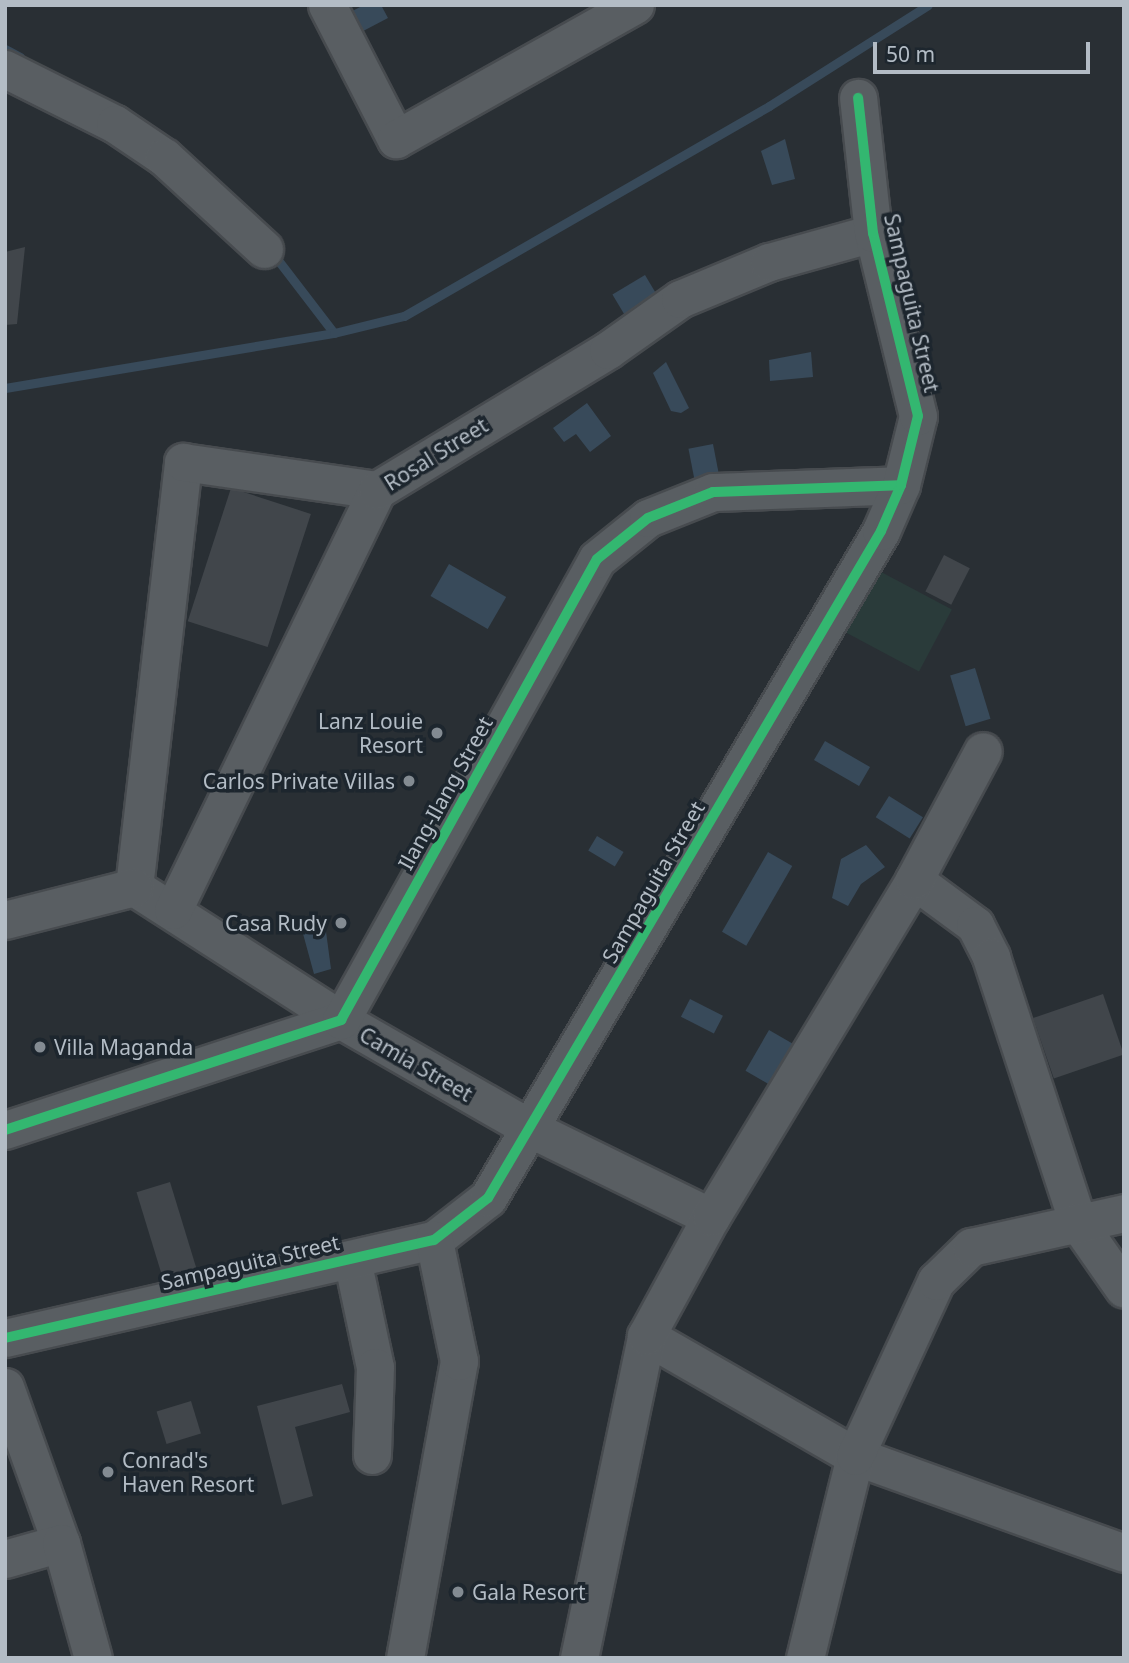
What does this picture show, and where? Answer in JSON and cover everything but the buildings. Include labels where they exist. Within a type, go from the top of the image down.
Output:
[{"type":"street","points":[[327,5],[396,139],[635,5]]},
{"type":"street","points":[[5,69],[115,124],[164,157],[264,249]]},
{"type":"street","name":"Sampaguita Street","points":[[5,1338],[435,1240],[488,1198],[881,531],[901,485],[918,416],[873,233],[858,98]]},
{"type":"street","name":"Rosal Street","points":[[173,910],[377,490],[608,350],[680,299],[769,262],[873,233]]},
{"type":"street","points":[[5,920],[134,887],[183,462],[377,490]]},
{"type":"street","name":"Ilang-Ilang Street","points":[[341,1020],[597,559],[649,518],[713,492],[901,485]]},
{"type":"street","points":[[579,1658],[646,1336],[712,1217],[914,880],[983,751]]},
{"type":"street","points":[[914,880],[975,925],[991,957],[1078,1223],[1124,1289]]},
{"type":"street","name":"Camia Street","points":[[134,887],[341,1020],[531,1129],[712,1217]]},
{"type":"street","points":[[5,1130],[341,1020]]},
{"type":"street","points":[[804,1658],[855,1456],[936,1281],[971,1247],[1124,1213]]},
{"type":"street","points":[[405,1658],[459,1361],[435,1240]]},
{"type":"street","points":[[352,1259],[375,1367],[372,1455]]},
{"type":"street","points":[[646,1336],[855,1456],[1124,1553]]},
{"type":"street","points":[[5,1387],[61,1543],[93,1658]]},
{"type":"street","points":[[5,1559],[61,1543]]},
{"type":"shaded area","points":[[868,565],[952,610],[919,671],[835,627]]},
{"type":"water","points":[[364,5],[381,5],[388,18],[346,40],[335,20]]},
{"type":"water","points":[[785,139],[795,179],[772,185],[761,151]]},
{"type":"water","points":[[645,275],[659,298],[626,318],[612,295]]},
{"type":"water","points":[[811,352],[813,377],[770,381],[769,360]]},
{"type":"water","points":[[666,362],[689,408],[681,413],[671,411],[653,373]]},
{"type":"water","points":[[587,403],[611,436],[590,452],[576,434],[564,442],[553,428]]},
{"type":"water","points":[[713,444],[721,484],[696,489],[688,449]]},
{"type":"water","points":[[449,564],[506,597],[488,629],[430,596]]},
{"type":"water","points":[[975,668],[990,719],[966,726],[950,676]]},
{"type":"water","points":[[825,741],[870,767],[859,786],[814,760]]},
{"type":"water","points":[[889,796],[923,817],[910,838],[876,817]]},
{"type":"water","points":[[597,836],[624,852],[615,867],[588,851]]},
{"type":"water","points":[[866,845],[885,867],[861,884],[848,906],[832,898],[841,859]]},
{"type":"water","points":[[768,852],[792,866],[746,946],[722,932]]},
{"type":"water","points":[[325,924],[331,969],[314,974],[302,930]]},
{"type":"water","points":[[690,999],[723,1016],[714,1034],[681,1017]]},
{"type":"water","points":[[769,1030],[798,1047],[775,1088],[746,1071]]},
{"type":"waterway","points":[[5,388],[334,333],[404,316],[769,106],[928,5]]},
{"type":"waterway","points":[[5,49],[20,57]]},
{"type":"waterway","points":[[271,251],[334,333]]},
{"type":"cycle path","points":[[5,1338],[434,1240],[488,1198],[881,531],[901,485],[918,416],[873,233],[858,98]]},
{"type":"cycle path","points":[[5,1130],[341,1020],[597,559],[648,518],[713,492],[901,485]]},
{"type":"place","name":"Lanz Louie Resort","points":[[437,733]]},
{"type":"place","name":"Carlos Private Villas","points":[[409,781]]},
{"type":"place","name":"Casa Rudy","points":[[341,923]]},
{"type":"place","name":"Villa Maganda","points":[[40,1047]]},
{"type":"place","name":"Conrad's Haven Resort","points":[[108,1472]]},
{"type":"place","name":"Gala Resort","points":[[458,1592]]}]
